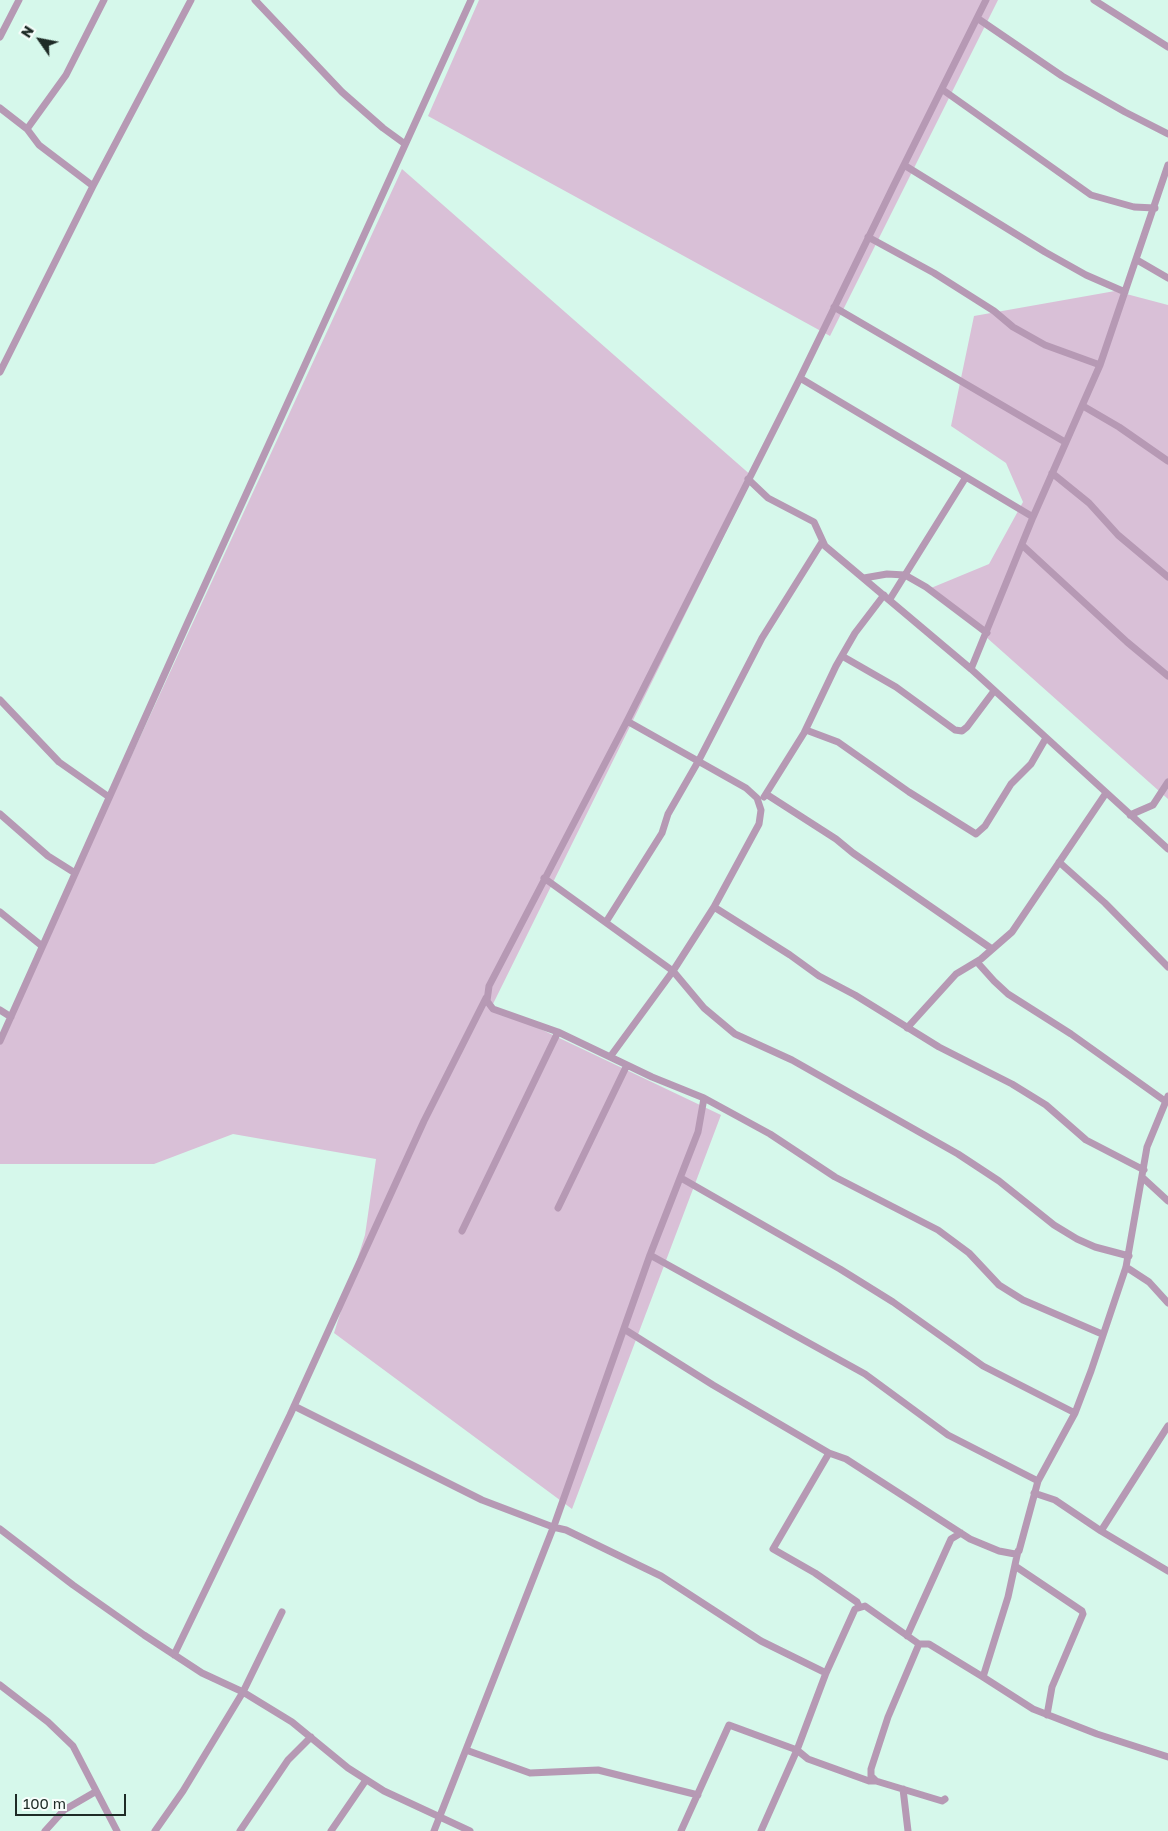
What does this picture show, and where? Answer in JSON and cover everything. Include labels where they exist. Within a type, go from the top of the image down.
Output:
[{"type":"street","points":[[0,37],[19,0]]},
{"type":"street","points":[[28,129],[66,75],[104,0]]},
{"type":"street","points":[[0,372],[93,186],[190,0]]},
{"type":"street","points":[[255,0],[342,92],[383,128],[405,144]]},
{"type":"street","points":[[0,1041],[471,0]]},
{"type":"street","points":[[174,1655],[294,1406],[424,1122],[486,997],[489,986],[627,721],[800,378],[986,0]]},
{"type":"street","points":[[1094,0],[1168,47]]},
{"type":"street","points":[[977,18],[1062,76],[1168,134]]},
{"type":"street","points":[[943,90],[1091,195],[1134,207],[1155,208]]},
{"type":"street","points":[[0,108],[28,129],[39,145],[93,186]]},
{"type":"street","points":[[904,165],[1045,252],[1086,275],[1125,292]]},
{"type":"street","points":[[970,669],[987,633],[1065,442],[1100,365],[1155,208],[1168,165]]},
{"type":"street","points":[[1161,189],[1168,193]]},
{"type":"street","points":[[868,237],[934,273],[994,311],[1013,327],[1037,340],[1100,365]]},
{"type":"street","points":[[1137,260],[1168,278]]},
{"type":"street","points":[[834,307],[1065,442]]},
{"type":"street","points":[[800,378],[1033,518]]},
{"type":"street","points":[[1083,406],[1119,426],[1168,461]]},
{"type":"street","points":[[1052,473],[1089,503],[1118,536],[1168,577]]},
{"type":"street","points":[[760,803],[806,730],[842,656],[856,633],[905,575],[966,477]]},
{"type":"street","points":[[748,480],[768,498],[810,518],[816,524],[822,542],[970,669],[1168,849]]},
{"type":"street","points":[[606,922],[662,834],[668,814],[699,760],[767,630],[822,542]]},
{"type":"street","points":[[1022,545],[1127,642],[1168,676]]},
{"type":"street","points":[[864,578],[887,574],[905,575],[926,587],[987,633]]},
{"type":"street","points":[[842,656],[896,687],[955,730],[962,731],[967,727],[994,691]]},
{"type":"street","points":[[0,700],[59,762],[109,797]]},
{"type":"street","points":[[610,1057],[673,971],[714,907],[759,824],[761,810],[760,803],[746,788],[627,721]]},
{"type":"street","points":[[806,730],[838,742],[909,792],[976,834],[985,826],[1011,784],[1031,764],[1046,738]]},
{"type":"street","points":[[1130,815],[1153,805],[1168,782]]},
{"type":"street","points":[[907,1028],[956,974],[977,962],[1012,932],[1106,793]]},
{"type":"street","points":[[766,794],[836,839],[853,854],[992,949]]},
{"type":"street","points":[[0,814],[53,861],[75,873]]},
{"type":"street","points":[[1059,862],[1100,899],[1168,967]]},
{"type":"street","points":[[544,878],[673,971],[704,1008],[735,1034],[792,1060],[958,1154],[999,1181],[1054,1225],[1077,1239],[1095,1247],[1129,1256]]},
{"type":"street","points":[[714,907],[790,955],[818,976],[969,1063],[1012,1084],[1046,1105],[1086,1140],[1143,1173],[1168,1201]]},
{"type":"street","points":[[0,912],[42,946]]},
{"type":"street","points":[[977,962],[1008,994],[1167,1098],[1147,1147],[1126,1267],[1075,1413],[1038,1481],[1008,1597],[983,1677]]},
{"type":"street","points":[[486,997],[488,1005],[493,1009],[558,1032],[627,1065],[704,1098],[770,1134],[835,1177],[938,1230],[969,1254],[999,1285],[1023,1300],[1102,1334]]},
{"type":"street","points":[[0,1010],[11,1017]]},
{"type":"street","points":[[462,1231],[558,1032]]},
{"type":"street","points":[[558,1208],[627,1065]]},
{"type":"street","points":[[434,1831],[553,1527],[650,1255],[698,1132],[704,1098]]},
{"type":"street","points":[[681,1178],[893,1302],[983,1366],[1075,1413]]},
{"type":"street","points":[[650,1255],[865,1374],[948,1435],[1038,1481]]},
{"type":"street","points":[[1126,1267],[1149,1282],[1168,1304]]},
{"type":"street","points":[[624,1329],[713,1385],[829,1453],[846,1459],[961,1532],[999,1552],[1015,1554],[1019,1551]]},
{"type":"street","points":[[294,1406],[482,1500],[553,1527],[566,1530],[661,1576],[761,1640],[826,1673]]},
{"type":"street","points":[[1101,1531],[1168,1426]]},
{"type":"street","points":[[829,1453],[773,1549],[815,1573],[857,1602],[859,1606]]},
{"type":"street","points":[[1034,1493],[1055,1500],[1101,1531],[1168,1571]]},
{"type":"street","points":[[0,1529],[73,1585],[174,1655],[202,1673],[243,1692],[292,1722],[366,1780],[384,1791],[470,1831]]},
{"type":"street","points":[[907,1636],[952,1539],[961,1532]]},
{"type":"street","points":[[1015,1566],[1082,1611],[1083,1614],[1052,1687],[1048,1715]]},
{"type":"street","points":[[761,1831],[797,1750],[826,1673],[855,1609],[859,1606],[865,1606],[919,1644],[929,1644],[1032,1709],[1168,1758]]},
{"type":"street","points":[[155,1831],[183,1791],[243,1692],[282,1612]]},
{"type":"street","points":[[876,1782],[871,1776],[871,1769],[888,1717],[919,1644]]},
{"type":"street","points":[[0,1685],[48,1722],[73,1746],[116,1831]]},
{"type":"street","points":[[681,1831],[729,1725],[797,1750],[808,1759],[869,1782],[903,1789],[942,1801],[945,1799]]},
{"type":"street","points":[[240,1831],[288,1760],[311,1737]]},
{"type":"street","points":[[466,1750],[530,1772],[598,1770],[698,1794]]},
{"type":"street","points":[[331,1831],[366,1780]]},
{"type":"street","points":[[903,1789],[908,1831]]},
{"type":"street","points":[[45,1831],[64,1810],[95,1792]]},
{"type":"shaded area","points":[[479,0],[998,0],[830,336],[428,116]]},
{"type":"shaded area","points":[[402,169],[753,477],[492,1006],[721,1115],[572,1509],[334,1333],[365,1235],[376,1159],[233,1134],[154,1164],[0,1164],[0,1041]]},
{"type":"shaded area","points":[[1115,291],[1168,305],[1168,799],[931,588],[989,564],[1023,502],[1006,463],[951,426],[974,316]]}]
